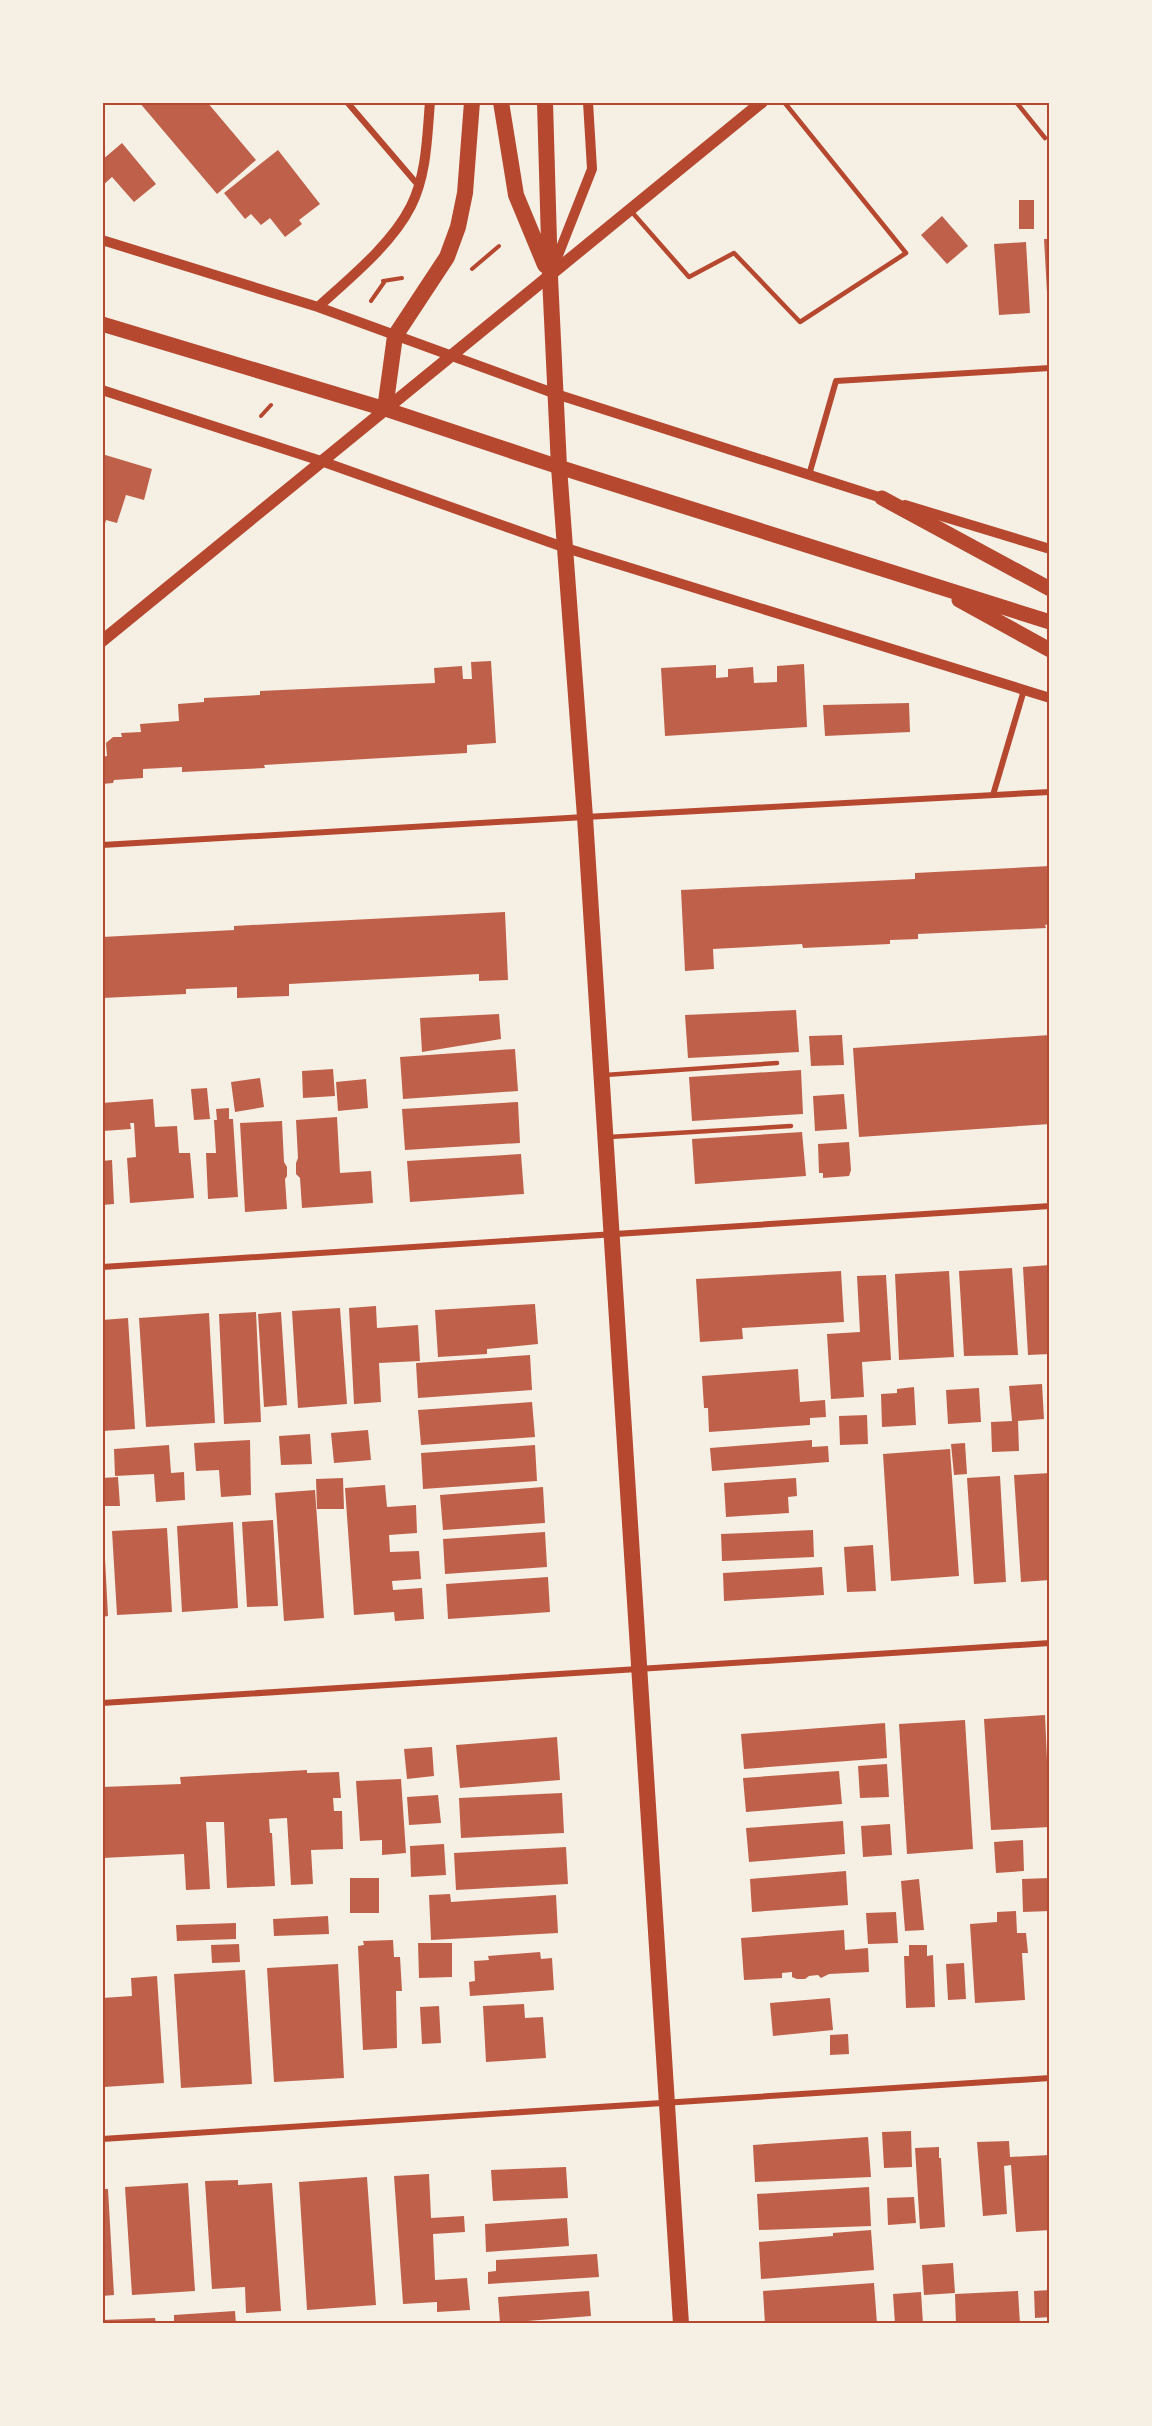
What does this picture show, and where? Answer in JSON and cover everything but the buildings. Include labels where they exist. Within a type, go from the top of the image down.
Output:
[{"type":"highway","points":[[385,409],[395,336],[447,257],[458,227],[465,193],[472,102]]},
{"type":"highway","points":[[501,102],[516,195],[550,277]]},
{"type":"highway","points":[[545,102],[559,467],[602,1075],[681,2324]]},
{"type":"main road","points":[[102,641],[762,102]]},
{"type":"main road","points":[[102,324],[385,409],[559,467],[1050,622]]},
{"type":"main road","points":[[882,498],[1050,589]]},
{"type":"main road","points":[[930,584],[1050,650]]},
{"type":"street","points":[[347,102],[419,186]]},
{"type":"street","points":[[318,307],[386,242],[411,205],[419,186],[427,140],[429,102]]},
{"type":"street","points":[[550,277],[592,169],[588,102]]},
{"type":"street","points":[[102,240],[318,307],[556,393],[809,476],[1050,549]]},
{"type":"street","points":[[809,476],[836,381],[1050,368]]},
{"type":"street","points":[[102,390],[321,461],[566,548],[1050,698]]},
{"type":"street","points":[[993,795],[1024,690]]},
{"type":"street","points":[[102,845],[1050,792]]},
{"type":"street","points":[[102,1267],[1050,1206]]},
{"type":"street","points":[[102,1703],[1050,1643]]},
{"type":"street","points":[[102,2139],[1050,2078]]},
{"type":"lane","points":[[631,210],[689,277],[734,253],[800,322],[906,253],[784,102]]},
{"type":"lane","points":[[1016,102],[1045,138]]},
{"type":"lane","points":[[602,1075],[777,1063]]},
{"type":"lane","points":[[606,1137],[791,1126]]},
{"type":"path","points":[[376,282],[412,277]]},
{"type":"path","points":[[367,307],[385,281]]},
{"type":"path","points":[[260,417],[271,405]]}]
